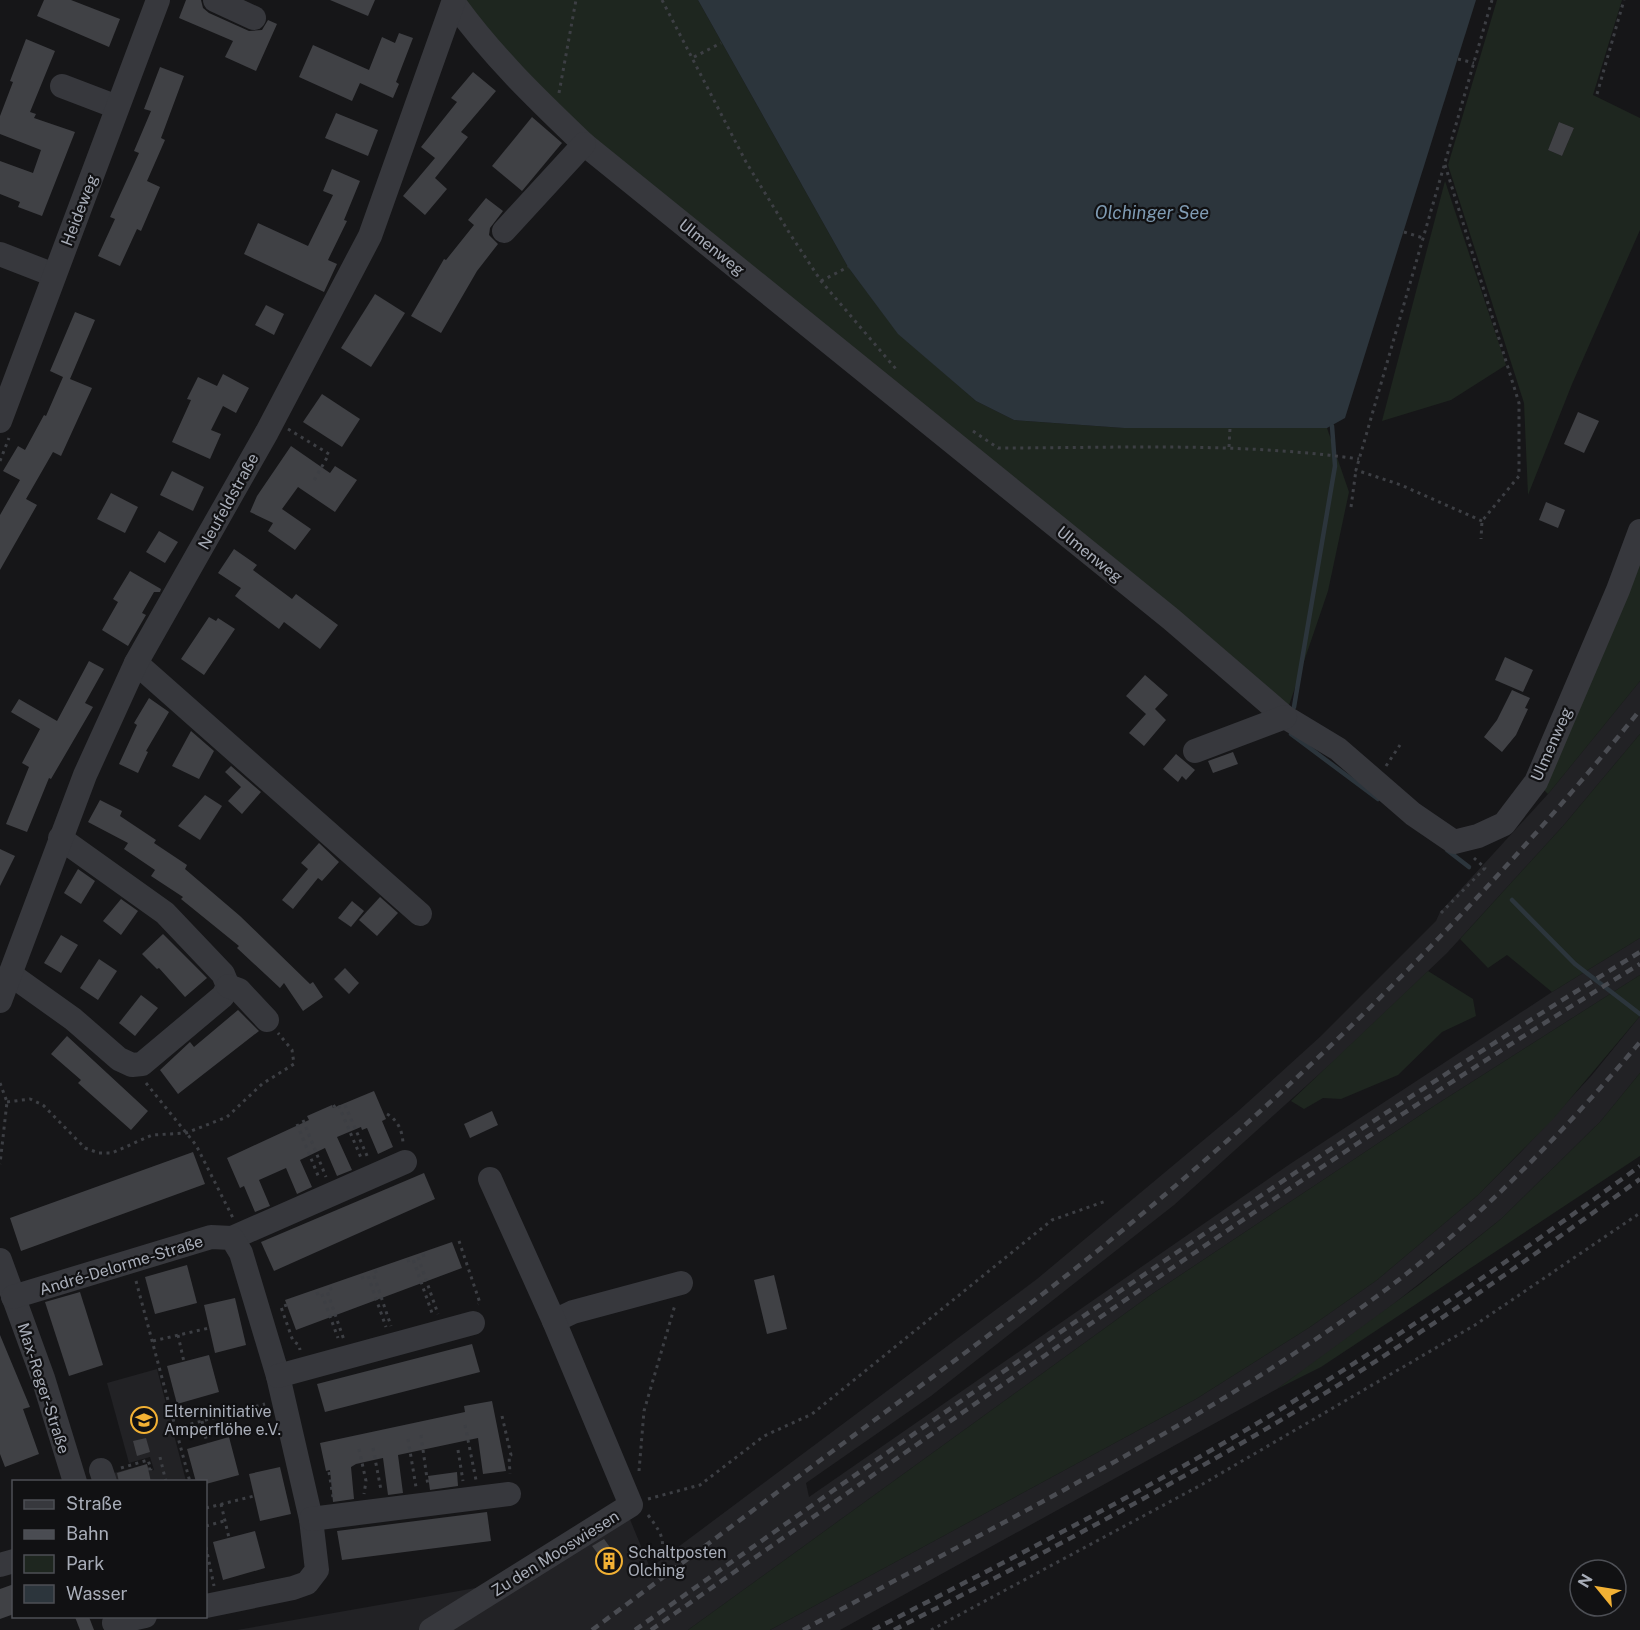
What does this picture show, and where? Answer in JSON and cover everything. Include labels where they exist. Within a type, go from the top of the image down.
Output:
[{"type":"street","name":"Heideweg","points":[[0,421],[158,0]]},
{"type":"street","points":[[215,0],[254,18]]},
{"type":"street","name":"Ulmenweg","points":[[454,1],[483,43],[584,144],[1171,619],[1285,717],[1338,749],[1413,814],[1454,842],[1478,836],[1504,824],[1536,782],[1618,590],[1640,531]]},
{"type":"street","name":"Neufeldstraße","points":[[0,1001],[60,838],[136,663],[273,420],[370,236],[454,1]]},
{"type":"street","points":[[62,86],[117,107]]},
{"type":"street","points":[[504,231],[584,144]]},
{"type":"street","points":[[0,254],[54,275]]},
{"type":"street","points":[[136,663],[420,914]]},
{"type":"street","points":[[1195,751],[1285,717]]},
{"type":"street","points":[[60,838],[165,913],[223,974],[228,986],[239,990],[267,1020]]},
{"type":"street","points":[[10,974],[73,1019],[119,1059],[132,1065],[142,1064],[223,996],[228,986]]},
{"type":"street","name":"André-Delorme-Straße","points":[[13,1297],[211,1238],[232,1238],[405,1162]]},
{"type":"street","name":"Zu den Mooswiesen","points":[[431,1630],[631,1505],[554,1321],[490,1179]]},
{"type":"street","points":[[212,1604],[307,1583],[317,1570],[311,1519],[281,1387],[241,1253],[232,1238]]},
{"type":"street","name":"Max-Reger-Straße","points":[[0,1260],[43,1378],[74,1480]]},
{"type":"street","points":[[554,1321],[573,1312],[681,1283]]},
{"type":"street","points":[[281,1387],[306,1370],[394,1343],[472,1323]]},
{"type":"street","points":[[311,1519],[509,1494]]},
{"type":"street","points":[[114,1623],[139,1618]]},
{"type":"path","points":[[548,109],[561,90],[576,0]]},
{"type":"path","points":[[662,0],[694,57],[746,162],[821,281],[898,370]]},
{"type":"path","points":[[1351,507],[1359,459],[1383,384],[1492,0]]},
{"type":"path","points":[[1597,94],[1624,0]]},
{"type":"path","points":[[694,57],[721,44]]},
{"type":"path","points":[[1458,59],[1474,63]]},
{"type":"path","points":[[1444,164],[1520,403],[1519,477],[1482,521],[1481,539]]},
{"type":"path","points":[[1404,232],[1423,238]]},
{"type":"path","points":[[821,281],[848,267]]},
{"type":"path","points":[[273,420],[329,454],[312,484]]},
{"type":"path","points":[[964,424],[998,448],[1229,447],[1308,452],[1359,459]]},
{"type":"path","points":[[1229,447],[1230,428]]},
{"type":"path","points":[[1356,470],[1401,485],[1482,521]]},
{"type":"path","points":[[1376,781],[1400,745]]},
{"type":"path","points":[[1441,913],[1485,868]]},
{"type":"path","points":[[7,1102],[30,1099],[43,1105],[73,1139],[85,1148],[99,1153],[112,1153],[152,1135],[186,1133],[227,1117],[262,1084],[294,1064],[292,1050],[267,1020]]},
{"type":"path","points":[[132,1065],[186,1133],[214,1176],[233,1217],[232,1238]]},
{"type":"path","points":[[0,1083],[7,1102],[0,1164]]},
{"type":"path","points":[[333,1107],[338,1104],[373,1177]]},
{"type":"path","points":[[345,1105],[373,1177]]},
{"type":"path","points":[[387,1114],[395,1118],[403,1135],[403,1144],[408,1156],[405,1162]]},
{"type":"path","points":[[303,1120],[330,1195]]},
{"type":"path","points":[[297,1124],[330,1195]]},
{"type":"path","points":[[631,1505],[700,1485],[764,1436],[812,1414],[1052,1220],[1106,1201]]},
{"type":"path","points":[[931,1630],[1201,1485],[1465,1331],[1640,1213]]},
{"type":"path","points":[[459,1241],[480,1303],[472,1305],[472,1323]]},
{"type":"path","points":[[425,1255],[418,1257],[440,1331]]},
{"type":"path","points":[[407,1262],[413,1259],[440,1331]]},
{"type":"path","points":[[131,1261],[189,1480]]},
{"type":"path","points":[[378,1271],[373,1273],[394,1343]]},
{"type":"path","points":[[361,1278],[368,1276],[394,1343]]},
{"type":"path","points":[[631,1505],[641,1463],[644,1411],[681,1283]]},
{"type":"path","points":[[332,1288],[327,1290],[346,1357]]},
{"type":"path","points":[[316,1294],[321,1292],[346,1357]]},
{"type":"path","points":[[287,1305],[281,1307],[293,1341],[299,1344],[306,1370]]},
{"type":"path","points":[[153,1341],[209,1328]]},
{"type":"path","points":[[178,1335],[184,1362]]},
{"type":"path","points":[[176,1428],[202,1421],[281,1387]]},
{"type":"path","points":[[502,1416],[511,1455],[509,1456],[509,1494]]},
{"type":"path","points":[[202,1421],[207,1443]]},
{"type":"path","points":[[465,1425],[472,1499]]},
{"type":"path","points":[[421,1435],[425,1505]]},
{"type":"path","points":[[408,1439],[425,1505]]},
{"type":"path","points":[[373,1448],[376,1511]]},
{"type":"path","points":[[359,1449],[366,1481],[363,1486],[376,1511]]},
{"type":"path","points":[[458,1450],[472,1499]]},
{"type":"path","points":[[160,1457],[166,1480]]},
{"type":"path","points":[[103,1475],[148,1460],[151,1468],[148,1468]]},
{"type":"path","points":[[329,1472],[335,1516]]},
{"type":"path","points":[[207,1508],[254,1496]]},
{"type":"path","points":[[221,1504],[229,1538]]},
{"type":"path","points":[[631,1505],[644,1510],[663,1535],[663,1551],[652,1571]]},
{"type":"path","points":[[207,1526],[225,1521]]},
{"type":"path","points":[[207,1556],[212,1604]]},
{"type":"shaded area","points":[[1640,681],[1640,734],[1563,826],[1447,953],[1336,1059],[1174,1205],[931,1396],[806,1483],[809,1497],[1290,1164],[1552,992],[1640,938],[1640,975],[1434,1106],[1152,1294],[688,1630],[444,1630],[629,1517],[650,1568],[1037,1279],[1236,1113],[1321,1036],[1436,921],[1440,912],[1548,794]]},
{"type":"shaded area","points":[[1640,1016],[1640,1073],[1600,1122],[1501,1219],[1358,1332],[1277,1389],[840,1630],[770,1630],[1196,1399],[1310,1327],[1377,1280],[1478,1195],[1520,1153],[1592,1075]]},
{"type":"shaded area","name":"Elterninitiative Amperflöhe e.V.","points":[[157,1369],[186,1480],[116,1480],[114,1473],[147,1464],[149,1471],[154,1470],[150,1457],[129,1463],[107,1383]]},
{"type":"shaded area","points":[[487,1586],[420,1630],[237,1630]]},
{"type":"green space","points":[[454,0],[698,0],[848,267],[898,333],[976,401],[1014,420],[1124,428],[1327,428],[1349,492],[1328,591],[1285,717],[643,191]]},
{"type":"green space","points":[[1497,0],[1622,0],[1593,95],[1640,118],[1640,230],[1572,384],[1528,495],[1524,403],[1448,165]],"holes":[[[1559,122],[1574,128],[1562,156],[1548,150]]]},
{"type":"green space","points":[[1445,181],[1506,365],[1451,400],[1382,421]]},
{"type":"green space","points":[[1640,552],[1640,681],[1548,794],[1542,788]]},
{"type":"green space","points":[[1640,734],[1640,938],[1552,992],[1507,955],[1488,968],[1460,939],[1563,826]]},
{"type":"green space","points":[[1428,971],[1473,999],[1476,1016],[1442,1032],[1398,1075],[1341,1099],[1323,1098],[1304,1109],[1291,1101]]},
{"type":"green space","points":[[1640,975],[1640,1016],[1554,1118],[1478,1195],[1377,1280],[1310,1327],[1196,1399],[770,1630],[688,1630],[1152,1294],[1434,1106]]},
{"type":"green space","points":[[1640,1073],[1640,1156],[1321,1367],[1277,1389],[1419,1285],[1501,1219],[1600,1122]]},
{"type":"water","name":"Olchinger See","points":[[698,0],[1476,0],[1345,418],[1327,428],[1124,428],[1014,420],[976,401],[898,334],[848,267]]},
{"type":"building","points":[[44,0],[71,0],[120,19],[109,47],[37,16]]},
{"type":"building","points":[[186,0],[201,0],[203,8],[209,13],[249,31],[262,30],[268,20],[277,24],[256,71],[225,57],[233,41],[179,18]]},
{"type":"building","points":[[330,0],[375,0],[368,16]]},
{"type":"building","points":[[399,33],[413,38],[396,82],[399,84],[393,98],[360,83],[352,101],[299,77],[313,45],[369,70],[382,37],[395,43]]},
{"type":"building","points":[[26,39],[55,51],[30,112],[36,114],[34,118],[75,132],[42,216],[18,207],[20,202],[0,194],[0,161],[33,173],[41,150],[0,134],[0,116]]},
{"type":"building","points":[[160,67],[184,76],[161,138],[165,140],[147,181],[160,187],[141,231],[137,229],[120,266],[98,256],[115,219],[110,217],[139,153],[134,151],[151,111],[144,109]]},
{"type":"building","points":[[473,72],[496,91],[461,132],[468,137],[435,178],[447,189],[425,215],[403,196],[435,158],[421,147],[457,102],[451,98]]},
{"type":"building","points":[[336,113],[378,130],[368,156],[325,138]]},
{"type":"building","points":[[532,117],[562,143],[522,191],[492,166]]},
{"type":"building","points":[[1559,122],[1574,128],[1562,156],[1548,150]]},
{"type":"building","points":[[332,169],[360,181],[344,220],[347,221],[328,260],[337,264],[324,292],[244,254],[258,223],[308,246],[333,195],[323,191]]},
{"type":"building","points":[[486,198],[503,211],[490,228],[489,235],[498,244],[477,271],[441,333],[411,316],[444,259],[446,260],[474,225],[468,220]]},
{"type":"building","points":[[375,294],[405,313],[371,367],[341,348]]},
{"type":"building","points":[[266,305],[284,314],[274,335],[255,325]]},
{"type":"building","points":[[75,312],[95,320],[70,379],[92,388],[61,456],[53,452],[26,499],[37,505],[0,570],[0,515],[20,480],[3,471],[18,446],[25,450],[44,415],[46,416],[63,377],[50,371]]},
{"type":"building","points":[[223,374],[249,388],[236,413],[223,406],[211,430],[221,434],[210,459],[172,442],[191,400],[187,399],[198,377],[217,386]]},
{"type":"building","points":[[322,394],[360,419],[342,447],[303,422]]},
{"type":"building","points":[[1578,412],[1599,421],[1584,453],[1564,444]]},
{"type":"building","points":[[291,446],[330,473],[335,466],[357,480],[335,512],[298,487],[282,509],[311,529],[295,550],[268,531],[273,523],[250,512],[257,496]]},
{"type":"building","points":[[172,471],[204,487],[193,511],[160,495]]},
{"type":"building","points":[[111,493],[138,507],[125,533],[97,519]]},
{"type":"building","points":[[1546,502],[1565,510],[1558,528],[1539,520]]},
{"type":"building","points":[[159,531],[178,542],[165,563],[146,552]]},
{"type":"building","points":[[234,549],[257,565],[253,570],[292,599],[296,594],[338,625],[320,649],[284,622],[279,629],[235,596],[241,588],[218,573]]},
{"type":"building","points":[[130,571],[161,589],[160,592],[154,592],[142,613],[146,615],[128,646],[102,630],[118,602],[113,599]]},
{"type":"building","points":[[209,617],[216,621],[218,618],[235,629],[204,675],[181,659]]},
{"type":"building","points":[[1505,657],[1533,670],[1523,692],[1495,680]]},
{"type":"building","points":[[89,661],[104,669],[85,703],[93,707],[51,779],[49,778],[27,832],[6,824],[29,767],[22,763],[40,729],[11,712],[19,699],[57,721]]},
{"type":"building","points":[[1145,675],[1168,695],[1155,709],[1166,720],[1144,746],[1129,733],[1146,714],[1126,696]]},
{"type":"building","points":[[1512,690],[1530,698],[1525,708],[1528,709],[1516,735],[1502,752],[1484,737],[1497,720]]},
{"type":"building","points":[[149,698],[169,712],[146,751],[148,752],[138,773],[119,764],[137,725],[134,723]]},
{"type":"building","points":[[191,731],[214,751],[199,779],[172,766]]},
{"type":"building","points":[[1233,752],[1238,764],[1213,773],[1208,761]]},
{"type":"building","points":[[1176,754],[1195,770],[1186,780],[1182,776],[1178,782],[1163,769]]},
{"type":"building","points":[[231,766],[261,792],[242,814],[228,801],[241,787],[225,772]]},
{"type":"building","points":[[205,795],[222,806],[200,840],[178,826]]},
{"type":"building","points":[[100,800],[122,811],[120,816],[156,840],[154,843],[187,865],[185,869],[240,916],[310,984],[313,982],[323,997],[303,1011],[284,983],[280,988],[237,948],[239,946],[181,899],[183,897],[151,876],[155,870],[124,849],[128,843],[88,822]]},
{"type":"building","points":[[319,843],[339,862],[322,881],[318,878],[293,909],[282,900],[308,869],[301,863]]},
{"type":"building","points":[[0,849],[15,856],[0,886]]},
{"type":"building","points":[[78,869],[95,881],[81,904],[64,893]]},
{"type":"building","points":[[380,897],[398,913],[377,936],[359,920]]},
{"type":"building","points":[[121,899],[138,911],[121,935],[103,921]]},
{"type":"building","points":[[352,901],[364,911],[351,927],[338,918]]},
{"type":"building","points":[[163,934],[207,978],[185,997],[159,968],[157,969],[142,954]]},
{"type":"building","points":[[61,935],[78,945],[61,973],[44,963]]},
{"type":"building","points":[[99,959],[117,971],[98,1000],[80,988]]},
{"type":"building","points":[[345,968],[359,983],[349,994],[334,979]]},
{"type":"building","points":[[141,995],[158,1008],[135,1036],[119,1023]]},
{"type":"building","points":[[238,1010],[259,1031],[178,1094],[160,1070],[190,1042],[194,1047]]},
{"type":"building","points":[[67,1036],[148,1111],[131,1130],[78,1083],[81,1080],[51,1054]]},
{"type":"building","points":[[374,1091],[386,1119],[382,1121],[393,1147],[378,1154],[367,1128],[362,1130],[361,1127],[337,1137],[352,1170],[337,1176],[325,1148],[300,1160],[312,1187],[297,1194],[286,1168],[259,1180],[270,1206],[255,1212],[244,1186],[240,1188],[227,1158],[309,1120],[307,1116]]},
{"type":"building","points":[[492,1111],[498,1125],[470,1138],[464,1124]]},
{"type":"building","points":[[193,1152],[205,1184],[21,1251],[10,1218]]},
{"type":"building","points":[[424,1173],[435,1199],[274,1271],[261,1242]]},
{"type":"building","points":[[452,1242],[462,1268],[296,1330],[285,1300]]},
{"type":"building","points":[[187,1265],[197,1303],[155,1314],[145,1277]]},
{"type":"building","points":[[774,1275],[787,1329],[767,1334],[754,1280]]},
{"type":"building","points":[[80,1292],[103,1365],[69,1376],[45,1302]]},
{"type":"building","points":[[235,1298],[246,1345],[215,1353],[204,1305]]},
{"type":"building","points":[[0,1335],[30,1407],[23,1409],[39,1454],[5,1467],[0,1454]]},
{"type":"building","points":[[472,1344],[480,1372],[325,1412],[317,1384]]},
{"type":"building","points":[[209,1355],[219,1392],[177,1404],[167,1366]]},
{"type":"building","points":[[492,1401],[506,1471],[483,1474],[478,1438],[398,1455],[403,1493],[388,1495],[383,1458],[356,1464],[351,1467],[354,1499],[333,1502],[330,1470],[326,1471],[320,1443],[465,1412],[464,1406]]},
{"type":"building","points":[[229,1437],[239,1475],[207,1484],[207,1480],[195,1480],[187,1449]]},
{"type":"building","points":[[146,1438],[150,1452],[137,1456],[133,1441]]},
{"type":"building","points":[[147,1464],[151,1480],[119,1480],[117,1473]]},
{"type":"building","points":[[280,1467],[291,1514],[260,1521],[249,1474]]},
{"type":"building","points":[[457,1472],[458,1486],[430,1490],[428,1476]]},
{"type":"building","points":[[487,1512],[491,1541],[342,1560],[337,1531]]},
{"type":"building","points":[[255,1531],[265,1568],[223,1580],[213,1542]]},
{"type":"building","points":[[604,1539],[612,1550],[601,1558],[592,1546]]},
{"type":"building","points":[[12,1585],[12,1615],[0,1619],[0,1589]]},
{"type":"building","points":[[75,1618],[89,1618],[94,1630],[80,1630]]},
{"type":"waterway","points":[[1294,707],[1335,466],[1332,426]]},
{"type":"waterway","points":[[1291,734],[1378,799]]},
{"type":"waterway","points":[[1447,850],[1469,867]]},
{"type":"waterway","points":[[1512,900],[1575,964],[1640,1014]]},
{"type":"railway","points":[[592,1630],[1042,1295],[1204,1161],[1337,1040],[1401,977],[1524,846],[1640,710]]},
{"type":"railway","points":[[635,1630],[1132,1283],[1384,1114],[1640,952]]},
{"type":"railway","points":[[651,1630],[1264,1206],[1388,1123],[1640,964]]},
{"type":"railway","points":[[803,1630],[1026,1511],[1173,1428],[1245,1385],[1384,1291],[1454,1235],[1519,1174],[1640,1042]]},
{"type":"railway","points":[[873,1630],[1120,1501],[1258,1423],[1425,1317],[1640,1166]]},
{"type":"railway","points":[[894,1630],[1086,1530],[1276,1423],[1461,1305],[1640,1179]]},
{"type":"place","name":"Elterninitiative Amperflöhe e.V.","points":[[144,1420]]},
{"type":"place","name":"Schaltposten Olching","points":[[609,1561]]}]
